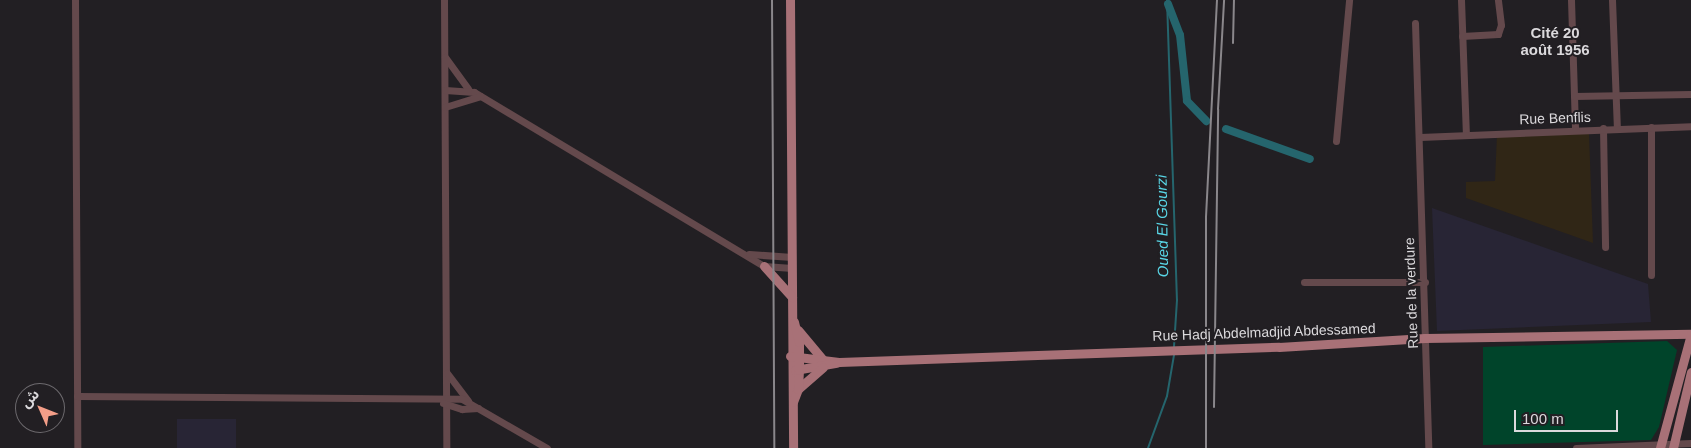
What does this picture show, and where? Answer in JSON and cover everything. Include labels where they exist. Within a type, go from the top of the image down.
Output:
[{"type":"main road","points":[[790,0],[792,297],[796,325],[792,402],[793,448]]},
{"type":"main road","points":[[764,266],[792,297]]},
{"type":"main road","points":[[796,325],[822,363]]},
{"type":"main road","points":[[1661,446],[1691,334]]},
{"type":"main road","name":"Rue Hadj Abdelmadjid Abdessamed","points":[[822,363],[1426,338],[1691,334]]},
{"type":"main road","points":[[794,356],[822,363]]},
{"type":"main road","points":[[794,370],[822,363]]},
{"type":"main road","points":[[792,402],[798,389],[822,363]]},
{"type":"main road","points":[[794,370],[798,389]]},
{"type":"main road","points":[[1673,446],[1691,372]]},
{"type":"street","points":[[75,0],[77,448]]},
{"type":"street","points":[[444,0],[446,448]]},
{"type":"street","points":[[1336,141],[1349,0]]},
{"type":"street","points":[[1461,0],[1466,134]]},
{"type":"street","points":[[1462,36],[1500,32],[1498,0]]},
{"type":"street","points":[[1571,0],[1574,129]]},
{"type":"street","points":[[1612,0],[1617,128]]},
{"type":"street","name":"Rue de la verdure","points":[[1415,23],[1425,282],[1428,448]]},
{"type":"street","points":[[444,57],[468,89],[748,254],[764,266],[792,268]]},
{"type":"street","points":[[445,90],[468,89]]},
{"type":"street","points":[[1574,96],[1691,94]]},
{"type":"street","points":[[445,106],[480,96]]},
{"type":"street","name":"Rue Benflis","points":[[1420,137],[1574,129],[1691,126]]},
{"type":"street","points":[[1651,127],[1651,275]]},
{"type":"street","points":[[1603,128],[1605,247]]},
{"type":"street","points":[[748,254],[792,258]]},
{"type":"street","points":[[1304,282],[1425,282]]},
{"type":"street","points":[[447,373],[468,401],[547,448]]},
{"type":"street","points":[[77,396],[438,401],[479,408]]},
{"type":"street","points":[[447,402],[468,401]]},
{"type":"street","points":[[1576,448],[1691,444]]},
{"type":"shaded area","points":[[1497,134],[1589,134],[1593,243],[1466,198],[1466,182],[1495,181]]},
{"type":"shaded area","points":[[1432,208],[1648,284],[1651,322],[1437,331]]},
{"type":"shaded area","points":[[177,419],[236,419],[236,448],[177,448]]},
{"type":"green space","points":[[1667,341],[1677,350],[1659,427],[1651,440],[1483,445],[1483,347]]},
{"type":"waterway","name":"Oued El Gourzi","points":[[1167,0],[1177,300],[1174,347]]},
{"type":"waterway","points":[[1168,4],[1180,35],[1187,101],[1206,121]]},
{"type":"waterway","points":[[1226,129],[1310,159]]},
{"type":"waterway","name":"Oued El Gourzi","points":[[1148,448],[1167,396],[1174,355]]},
{"type":"railway","points":[[772,0],[774,448]]},
{"type":"railway","points":[[1206,448],[1206,217],[1217,0]]},
{"type":"railway","points":[[1214,407],[1218,109],[1224,0]]},
{"type":"railway","points":[[1233,43],[1234,0]]},
{"type":"district","name":"Cité 20 août 1956","points":[[1555,40]]}]
